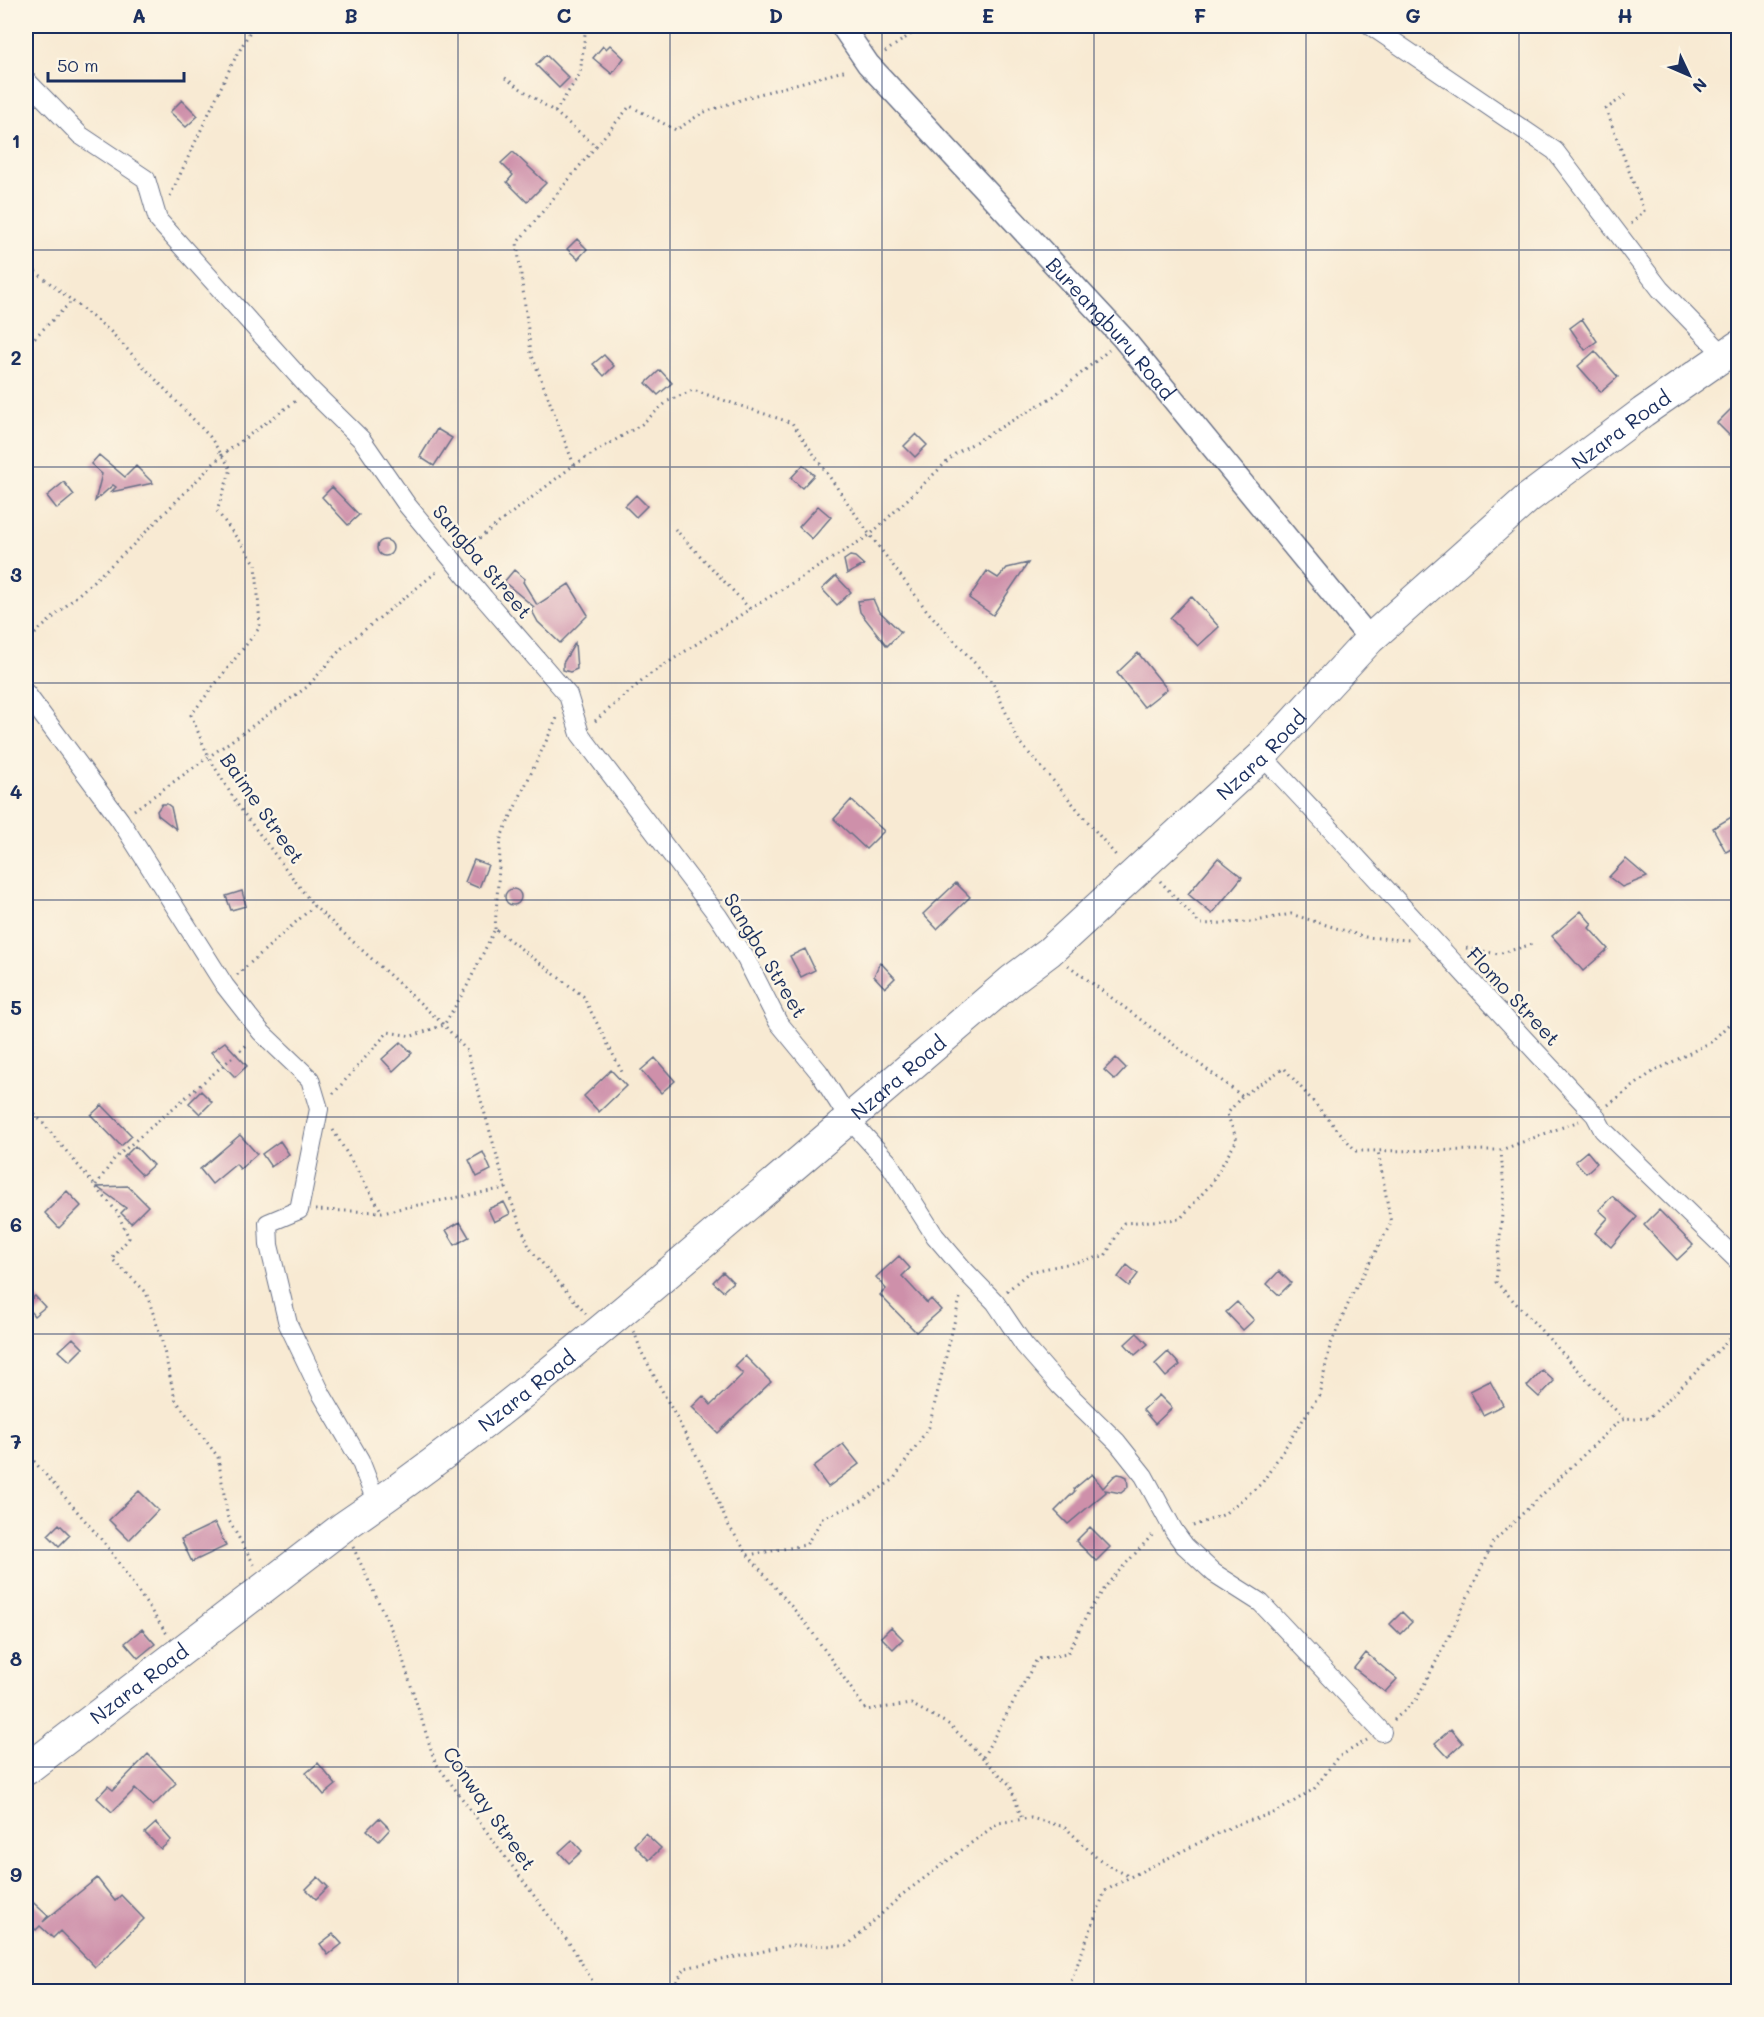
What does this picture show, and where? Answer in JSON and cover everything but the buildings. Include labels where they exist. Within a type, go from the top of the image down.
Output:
[{"type":"main road","name":"Nzara Road","points":[[28,1760],[180,1653],[343,1527],[508,1405],[626,1310],[1014,979],[1049,952],[1262,756],[1370,639],[1527,499],[1643,412],[1731,351]]},
{"type":"street","name":"Bureangburu Road","points":[[842,26],[868,64],[1123,338],[1370,639]]},
{"type":"street","points":[[1371,26],[1555,151],[1660,289],[1731,351]]},
{"type":"street","name":"Sangba Street","points":[[26,80],[80,135],[146,179],[158,220],[309,388],[362,440],[407,505],[568,695],[580,734],[718,916],[746,959],[778,1022],[819,1072],[849,1119],[888,1162],[935,1236],[995,1302],[1024,1345],[1059,1385],[1117,1442],[1144,1476],[1167,1519],[1185,1546],[1214,1573],[1261,1603],[1382,1732]]},
{"type":"street","points":[[26,693],[120,820],[225,986],[261,1032],[310,1079],[319,1109],[299,1210],[268,1223],[269,1245],[288,1324],[321,1395],[360,1460],[376,1504]]},
{"type":"street","name":"Flomo Street","points":[[1262,756],[1362,861],[1433,942],[1595,1115],[1603,1130],[1738,1260]]},
{"type":"path","points":[[158,220],[231,66],[254,26]]},
{"type":"path","points":[[555,112],[580,74],[586,26]]},
{"type":"path","points":[[574,465],[531,353],[517,243],[630,106],[676,129],[702,113],[752,96],[868,64],[923,26]]},
{"type":"path","points":[[505,78],[555,112],[596,146]]},
{"type":"path","points":[[1619,236],[1644,211],[1606,109],[1626,95]]},
{"type":"path","name":"Baime Street","points":[[26,264],[110,331],[210,437],[231,469],[217,512],[256,564],[260,627],[191,715],[208,756],[239,807],[314,906],[444,1025],[467,1051],[506,1188],[530,1249],[600,1331]]},
{"type":"path","points":[[26,346],[72,301]]},
{"type":"path","points":[[580,734],[649,675],[870,535],[955,454],[1054,396],[1123,338]]},
{"type":"path","points":[[26,642],[131,547],[222,455],[300,398],[309,388]]},
{"type":"path","points":[[120,820],[307,687],[342,648],[451,559],[574,465],[642,424],[668,401],[693,390],[792,423],[870,535],[928,612],[993,683],[1019,742],[1132,874],[1157,877],[1200,924],[1251,922],[1291,914],[1365,937],[1433,942],[1498,954],[1533,944]]},
{"type":"path","points":[[675,529],[750,609]]},
{"type":"path","points":[[382,1212],[319,1109],[388,1032],[412,1036],[444,1025],[467,986],[495,929],[501,837],[568,695]]},
{"type":"path","points":[[225,986],[314,906]]},
{"type":"path","points":[[495,929],[583,996],[622,1072]]},
{"type":"path","points":[[1049,952],[1242,1096]]},
{"type":"path","points":[[995,1302],[1029,1272],[1105,1256],[1124,1223],[1180,1219],[1210,1185],[1237,1140],[1227,1114],[1242,1096],[1284,1068],[1356,1151],[1501,1150],[1595,1115],[1651,1073],[1711,1042],[1738,1015]]},
{"type":"path","points":[[95,1186],[115,1158],[261,1032]]},
{"type":"path","points":[[26,1106],[117,1212],[129,1238],[112,1259],[146,1292],[162,1337],[175,1399],[218,1456],[228,1519],[266,1586]]},
{"type":"path","points":[[1501,1150],[1504,1192],[1496,1282],[1624,1419]]},
{"type":"path","points":[[983,1756],[1037,1659],[1067,1654],[1089,1611],[1109,1582],[1167,1519],[1189,1527],[1223,1515],[1262,1483],[1319,1395],[1330,1346],[1352,1295],[1391,1223],[1378,1151]]},
{"type":"path","points":[[299,1210],[382,1212],[506,1188]]},
{"type":"path","points":[[748,1555],[806,1545],[823,1518],[860,1503],[893,1480],[929,1427],[965,1271]]},
{"type":"path","points":[[626,1310],[641,1351],[708,1477],[727,1523],[748,1555],[808,1626],[866,1710],[911,1704],[950,1725],[1010,1785],[1022,1819]]},
{"type":"path","points":[[1067,1992],[1105,1891],[1235,1825],[1277,1812],[1314,1789],[1336,1758],[1382,1732],[1416,1700],[1450,1635],[1493,1542],[1624,1419],[1649,1418],[1738,1331]]},
{"type":"path","points":[[26,1452],[107,1546],[180,1653]]},
{"type":"path","name":"Conway Street","points":[[343,1527],[398,1644],[435,1762],[572,1947],[599,1992]]},
{"type":"path","points":[[670,1992],[686,1968],[792,1945],[847,1946],[903,1894],[998,1823],[1030,1818],[1065,1827],[1099,1860],[1130,1877]]}]
